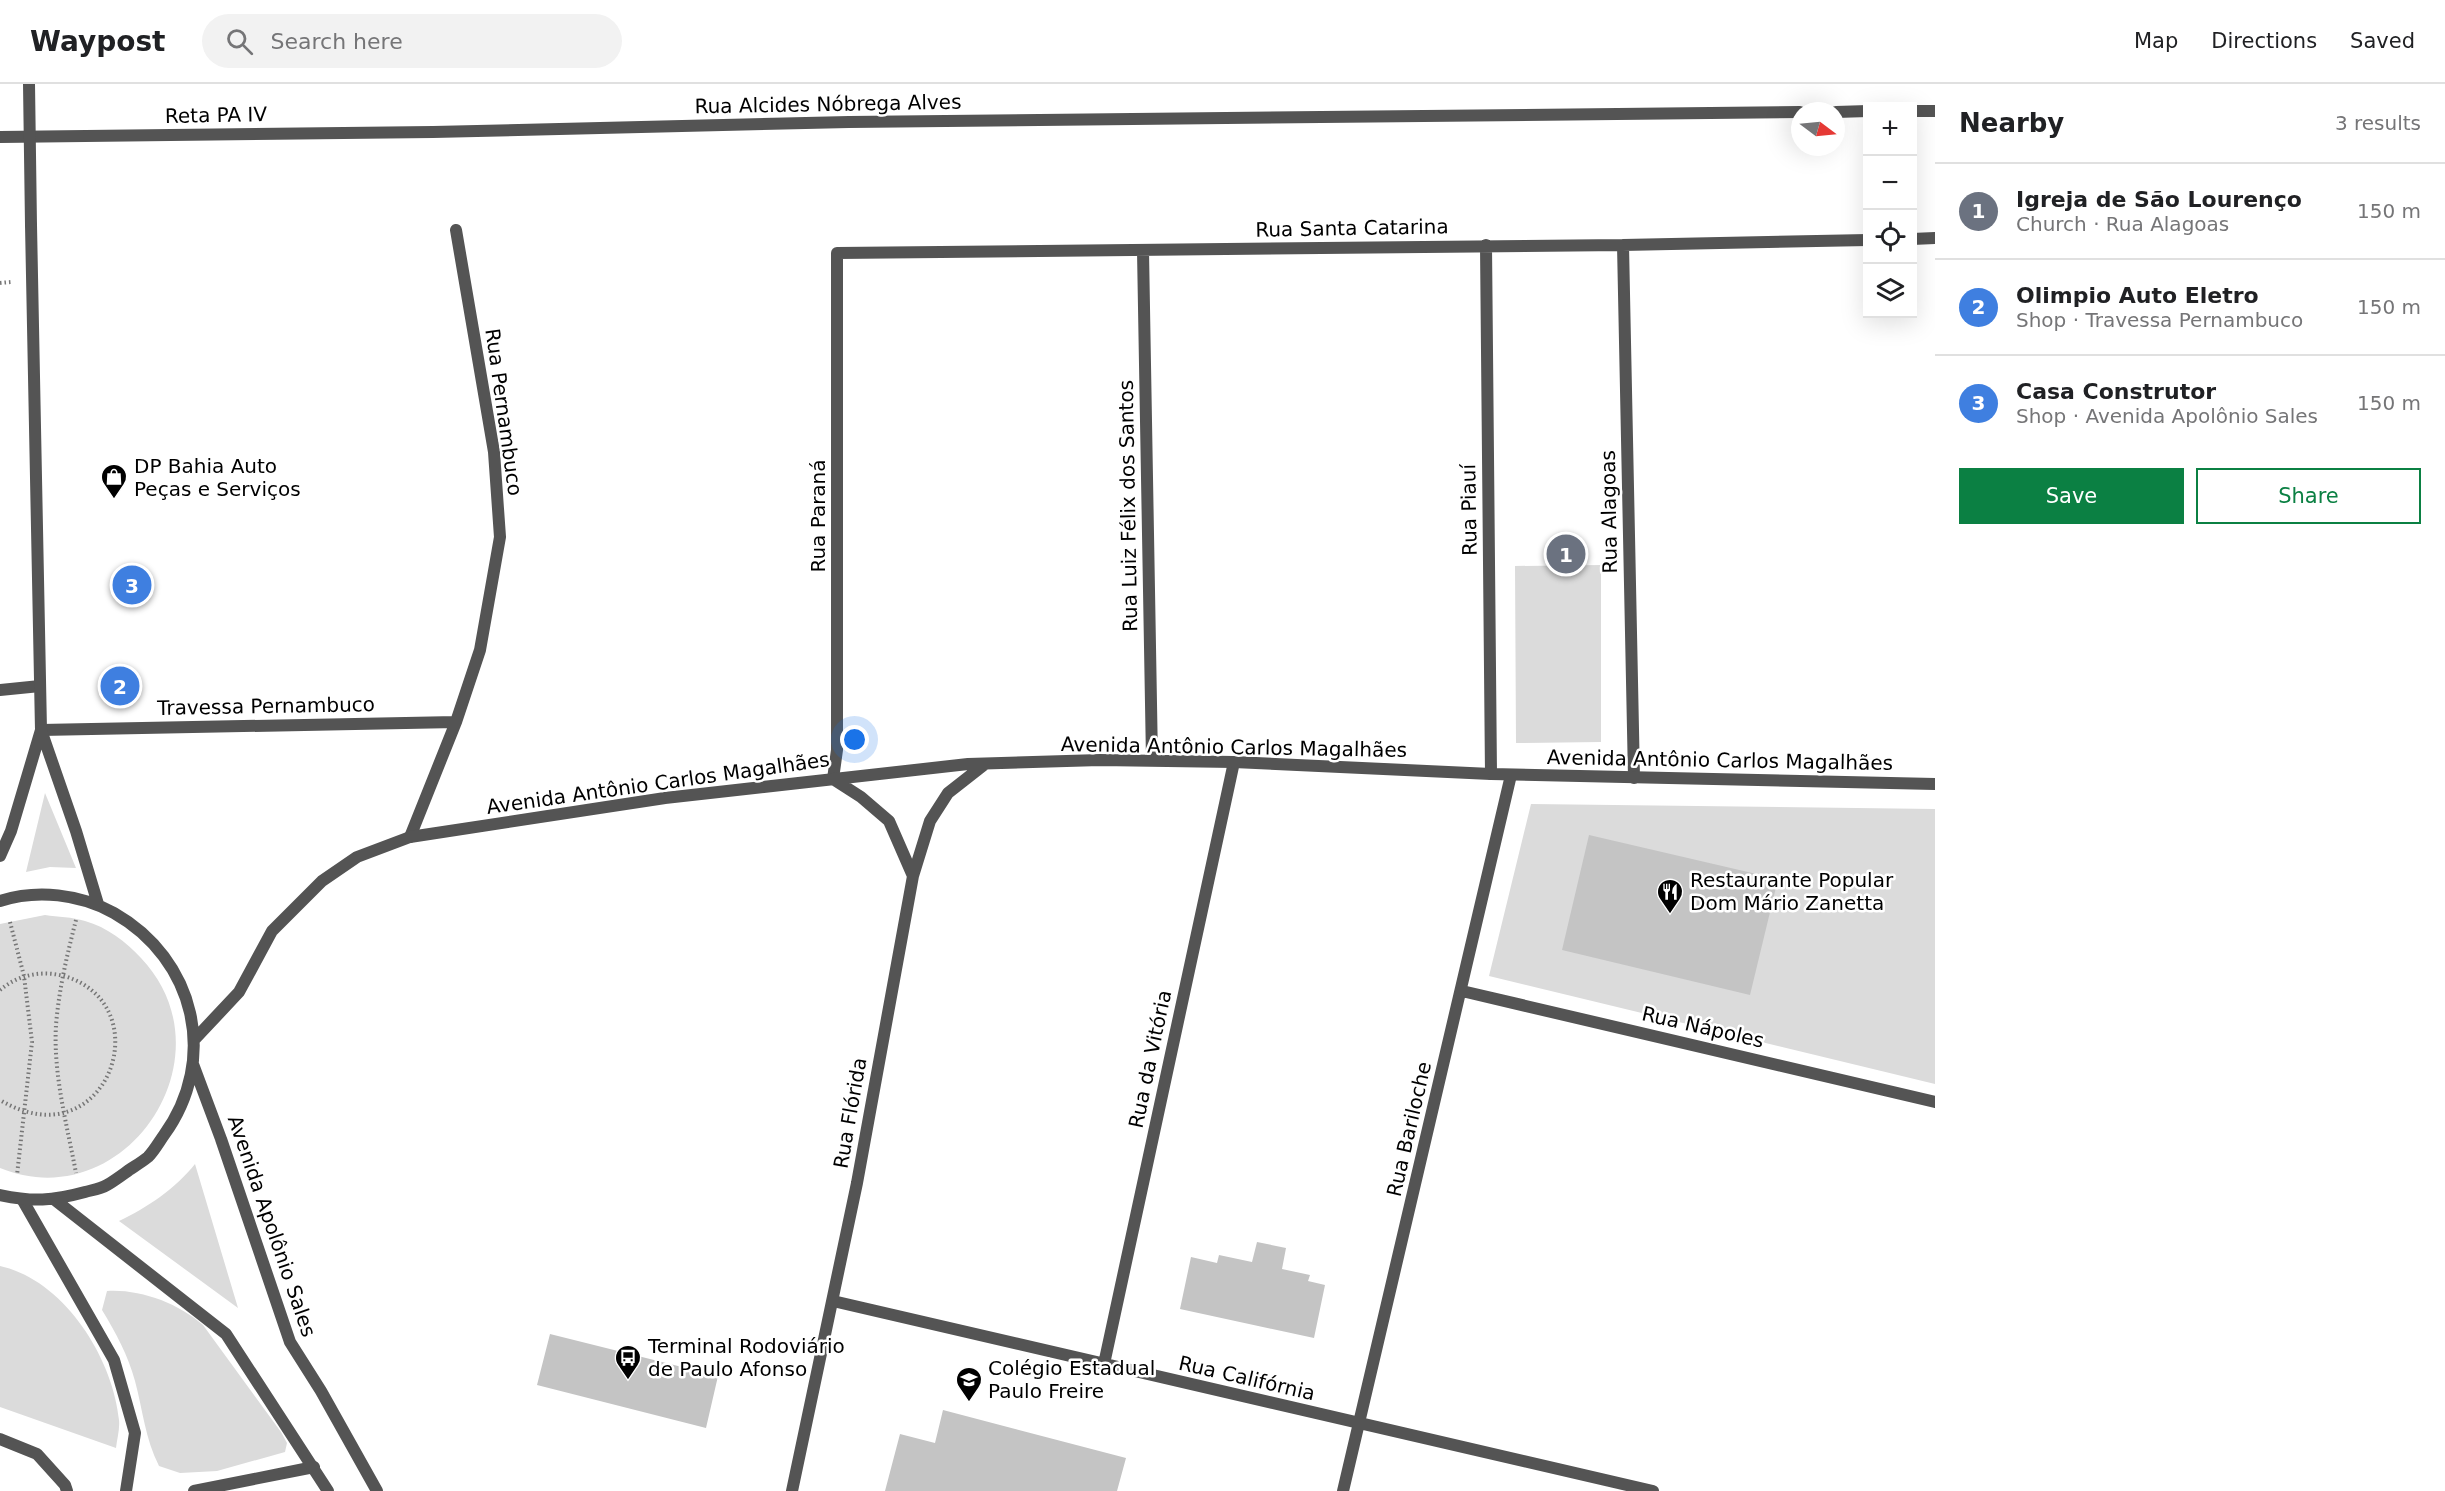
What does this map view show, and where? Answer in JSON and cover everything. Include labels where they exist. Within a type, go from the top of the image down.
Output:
[{"type":"street","points":[[0,856],[11,831],[40,730],[29,84]]},
{"type":"street","points":[[1845,112],[1863,111]]},
{"type":"street","points":[[1917,111],[1935,111]]},
{"type":"street","name":"Rua Alcides Nóbrega Alves","points":[[433,132],[849,122],[1791,112]]},
{"type":"street","name":"Reta PA IV","points":[[0,137],[433,132]]},
{"type":"street","name":"Rua Pernambuco","points":[[410,837],[456,722],[480,650],[500,537],[494,452],[456,231]]},
{"type":"street","points":[[1917,239],[1935,238]]},
{"type":"street","name":"Rua Santa Catarina","points":[[837,253],[1623,245],[1863,240]]},
{"type":"street","name":"Rua Piauí","points":[[1486,245],[1491,774]]},
{"type":"street","name":"Rua Alagoas","points":[[1623,245],[1634,778]]},
{"type":"street","name":"Rua Luiz Félix dos Santos","points":[[1143,251],[1152,760]]},
{"type":"street","name":"Rua Paraná","points":[[833,779],[837,750],[837,253]]},
{"type":"street","points":[[0,690],[40,686]]},
{"type":"street","name":"Travessa Pernambuco","points":[[40,730],[456,722]]},
{"type":"street","points":[[40,730],[76,831],[98,904]]},
{"type":"street","name":"Avenida Antônio Carlos Magalhães","points":[[194,1040],[238,993],[272,931],[322,881],[357,857],[410,837],[665,798],[985,764],[1152,760],[1511,775],[1935,784]]},
{"type":"street","name":"Rua da Vitória","points":[[1104,1364],[1234,762]]},
{"type":"street","name":"Rua Flórida","points":[[792,1491],[833,1301],[913,876],[930,821],[948,793],[985,764]]},
{"type":"street","name":"Rua Bariloche","points":[[1343,1491],[1511,775]]},
{"type":"street","points":[[833,779],[861,797],[889,821],[913,876]]},
{"type":"street","points":[[0,901],[17,895],[58,894],[98,904],[136,926],[166,958],[186,996],[194,1040],[193,1064],[179,1114],[148,1157],[105,1186],[55,1200],[22,1199],[0,1195]]},
{"type":"street","name":"Rua Nápoles","points":[[1462,990],[1935,1102]]},
{"type":"street","name":"Avenida Apolônio Sales","points":[[193,1064],[290,1342],[377,1491]]},
{"type":"street","points":[[22,1199],[114,1360],[135,1433],[126,1491]]},
{"type":"street","points":[[55,1200],[226,1334],[328,1491]]},
{"type":"street","name":"Rua Califórnia","points":[[833,1301],[1653,1491]]},
{"type":"street","points":[[0,1439],[37,1454],[68,1491]]},
{"type":"street","points":[[194,1491],[314,1467]]},
{"type":"path","points":[[76,1173],[57,1056],[56,1028],[62,975],[75,919],[86,921]]},
{"type":"path","points":[[10,921],[24,976],[32,1056],[23,1112],[17,1175]]},
{"type":"path","points":[[0,990],[10,982],[31,974],[53,973],[75,979],[95,993],[109,1013],[116,1037],[114,1061],[104,1084],[87,1102],[65,1113],[41,1116],[23,1112],[0,1100]]},
{"type":"path","points":[[69,1175],[85,1170]]},
{"type":"path","points":[[9,1172],[28,1176]]},
{"type":"shaded area","points":[[1601,565],[1601,742],[1516,743],[1515,566]]},
{"type":"shaded area","points":[[45,793],[76,868],[50,867],[26,872]]},
{"type":"shaded area","points":[[1531,804],[1935,809],[1935,1084],[1489,976]]},
{"type":"shaded area","points":[[45,915],[75,919],[101,927],[135,952],[167,997],[176,1039],[170,1081],[152,1119],[124,1150],[88,1170],[46,1178],[0,1168],[0,924]]},
{"type":"shaded area","points":[[195,1164],[238,1308],[119,1221],[160,1197]]},
{"type":"shaded area","points":[[0,1266],[23,1274],[45,1287],[81,1325],[96,1348],[115,1396],[119,1423],[116,1448],[0,1407]]},
{"type":"shaded area","points":[[107,1291],[132,1292],[158,1299],[182,1310],[203,1325],[281,1432],[287,1443],[285,1452],[217,1471],[180,1473],[159,1466],[147,1435],[129,1362],[102,1310]]},
{"type":"building","name":"Restaurante Popular Dom Mário Zanetta","points":[[1589,835],[1778,879],[1750,995],[1562,950]]},
{"type":"building","points":[[1257,1242],[1286,1248],[1282,1269],[1310,1275],[1308,1281],[1325,1285],[1314,1338],[1180,1309],[1191,1257],[1217,1263],[1219,1255],[1252,1262]]},
{"type":"building","name":"Terminal Rodoviário de Paulo Afonso","points":[[550,1334],[718,1376],[706,1428],[537,1385]]},
{"type":"building","points":[[943,1410],[1126,1458],[1117,1491],[885,1491],[900,1434],[935,1443]]},
{"type":"place","name":"DP Bahia Auto Peças e Serviços","points":[[114,500]]},
{"type":"place","name":"Igreja de São Lourenço","points":[[1566,554]]},
{"type":"place","name":"Casa Construtor","points":[[132,585]]},
{"type":"place","name":"Olimpio Auto Eletro","points":[[120,686]]},
{"type":"place","name":"Restaurante Popular Dom Mário Zanetta","points":[[1670,915]]},
{"type":"place","name":"Terminal Rodoviário de Paulo Afonso","points":[[628,1381]]},
{"type":"place","name":"Colégio Estadual Paulo Freire","points":[[969,1403]]}]
